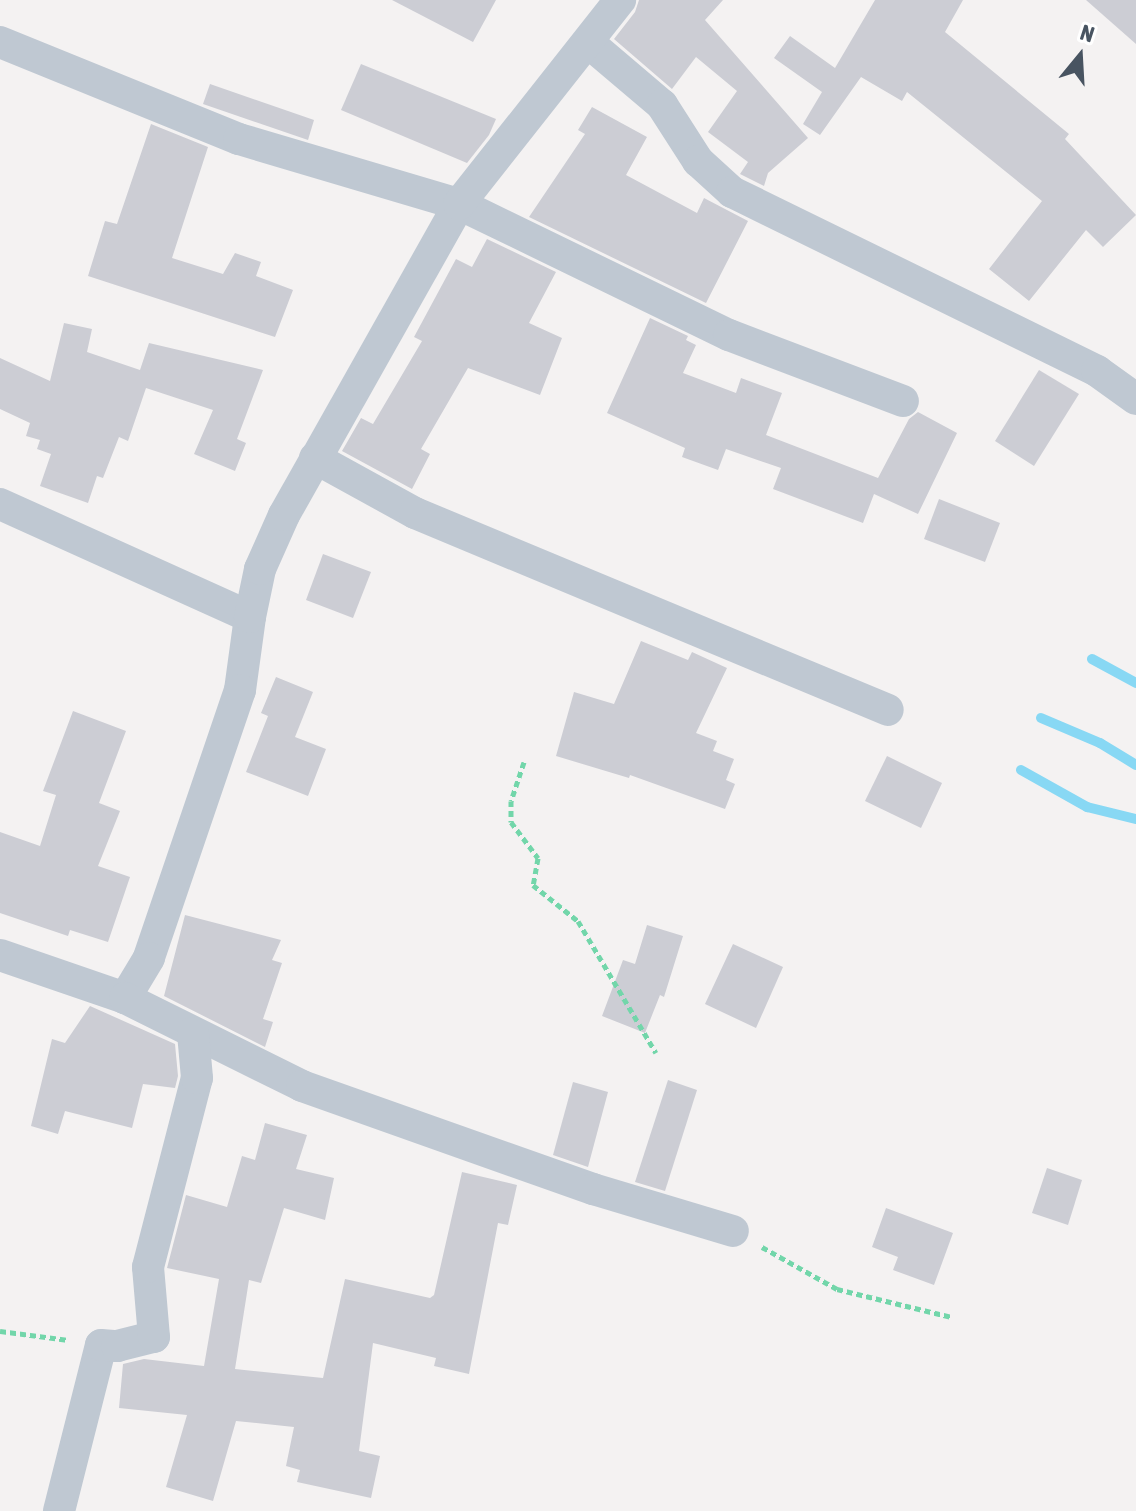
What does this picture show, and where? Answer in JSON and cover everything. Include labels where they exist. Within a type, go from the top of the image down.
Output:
[{"type":"street","points":[[125,998],[149,958],[235,704],[248,655],[250,617],[260,569],[315,458],[459,204],[620,0]]},
{"type":"street","points":[[0,42],[239,139],[459,204],[729,335],[903,401]]},
{"type":"street","points":[[589,43],[662,105],[698,161],[732,192],[1097,371],[1136,399]]},
{"type":"street","points":[[315,458],[415,513],[888,710]]},
{"type":"street","points":[[0,504],[250,617]]},
{"type":"street","points":[[0,955],[125,998],[302,1086],[593,1189],[733,1231]]},
{"type":"street","points":[[59,1511],[101,1345],[117,1346],[154,1337],[148,1267],[197,1078],[193,1033]]},
{"type":"path","points":[[524,762],[511,801],[511,822],[538,858],[533,885],[578,921],[656,1053]]},
{"type":"path","points":[[733,1231],[837,1289],[952,1317]]},
{"type":"path","points":[[0,1331],[101,1345]]},
{"type":"building","points":[[392,0],[496,0],[473,42]]},
{"type":"building","points":[[639,0],[723,0],[705,20],[808,138],[768,173],[764,186],[740,174],[748,162],[708,132],[737,91],[696,57],[672,89],[614,39],[635,12]]},
{"type":"building","points":[[875,0],[963,0],[945,32],[1069,134],[1065,139],[1136,215],[1103,247],[1086,230],[1029,301],[989,269],[1042,201],[907,92],[902,101],[861,77],[820,135],[803,124],[822,92],[774,58],[790,36],[835,68]]},
{"type":"building","points":[[1086,0],[1136,0],[1136,44]]},
{"type":"building","points":[[361,64],[496,119],[489,135],[467,163],[341,110]]},
{"type":"building","points":[[210,84],[314,120],[308,140],[203,104]]},
{"type":"building","points":[[592,107],[647,137],[626,175],[697,213],[704,198],[748,221],[706,303],[529,217],[585,134],[578,130]]},
{"type":"building","points":[[151,124],[208,147],[172,258],[223,274],[235,253],[261,262],[256,276],[293,290],[275,337],[88,276],[105,221],[117,224]]},
{"type":"building","points":[[487,239],[556,272],[529,323],[562,338],[540,395],[468,368],[421,449],[430,454],[412,489],[342,451],[361,418],[373,424],[422,341],[414,337],[456,259],[472,267]]},
{"type":"building","points":[[650,318],[688,336],[686,340],[696,345],[683,373],[736,393],[741,378],[782,393],[766,435],[878,478],[909,419],[918,412],[957,433],[918,514],[874,494],[863,523],[773,489],[781,468],[726,449],[718,470],[682,457],[685,448],[607,413]]},
{"type":"building","points":[[64,323],[92,329],[87,352],[140,370],[149,343],[263,370],[237,439],[246,443],[235,471],[194,454],[213,410],[146,388],[128,441],[119,437],[103,478],[97,476],[88,503],[40,486],[51,454],[37,449],[40,440],[26,436],[30,423],[0,409],[0,358],[50,381]]},
{"type":"building","points":[[1039,370],[1079,394],[1034,466],[995,441]]},
{"type":"building","points":[[939,499],[1000,523],[985,562],[924,539]]},
{"type":"building","points":[[323,554],[371,572],[353,618],[306,600]]},
{"type":"building","points":[[641,641],[688,660],[692,652],[727,668],[696,733],[717,741],[713,751],[734,759],[726,780],[735,784],[725,809],[630,775],[629,778],[556,756],[574,692],[614,704]]},
{"type":"building","points":[[276,677],[313,692],[295,737],[326,749],[308,796],[246,772],[268,716],[261,713]]},
{"type":"building","points":[[73,711],[126,731],[99,803],[120,811],[98,866],[130,877],[108,942],[70,930],[68,936],[0,913],[0,832],[40,846],[56,795],[43,791]]},
{"type":"building","points":[[887,756],[942,783],[921,828],[865,801]]},
{"type":"building","points":[[185,915],[281,940],[272,960],[282,963],[263,1019],[273,1022],[265,1047],[164,996]]},
{"type":"building","points":[[647,925],[683,936],[664,997],[660,995],[645,1033],[602,1016],[623,960],[635,964]]},
{"type":"building","points":[[733,944],[783,967],[756,1028],[705,1004]]},
{"type":"building","points":[[90,1006],[175,1044],[178,1076],[175,1088],[143,1084],[132,1128],[65,1111],[58,1134],[31,1126],[52,1039],[65,1043]]},
{"type":"building","points":[[668,1080],[697,1090],[665,1191],[635,1182]]},
{"type":"building","points":[[573,1082],[608,1092],[588,1167],[553,1155]]},
{"type":"building","points":[[265,1123],[307,1135],[296,1169],[334,1178],[325,1220],[284,1208],[261,1283],[249,1280],[235,1369],[323,1378],[345,1279],[430,1298],[434,1295],[462,1172],[517,1185],[508,1225],[498,1223],[469,1374],[434,1366],[436,1358],[373,1343],[359,1451],[380,1456],[371,1498],[297,1482],[300,1470],[286,1466],[294,1427],[236,1421],[213,1501],[166,1487],[187,1415],[119,1408],[123,1364],[144,1359],[204,1366],[219,1279],[167,1268],[186,1195],[227,1207],[242,1156],[255,1160]]},
{"type":"building","points":[[1047,1168],[1082,1180],[1068,1225],[1032,1213]]},
{"type":"building","points":[[886,1208],[953,1233],[934,1285],[893,1270],[898,1257],[872,1247]]},
{"type":"waterway","points":[[1092,659],[1136,683]]},
{"type":"waterway","points":[[1041,718],[1100,743],[1136,765]]},
{"type":"waterway","points":[[1021,770],[1087,807],[1136,819]]}]
